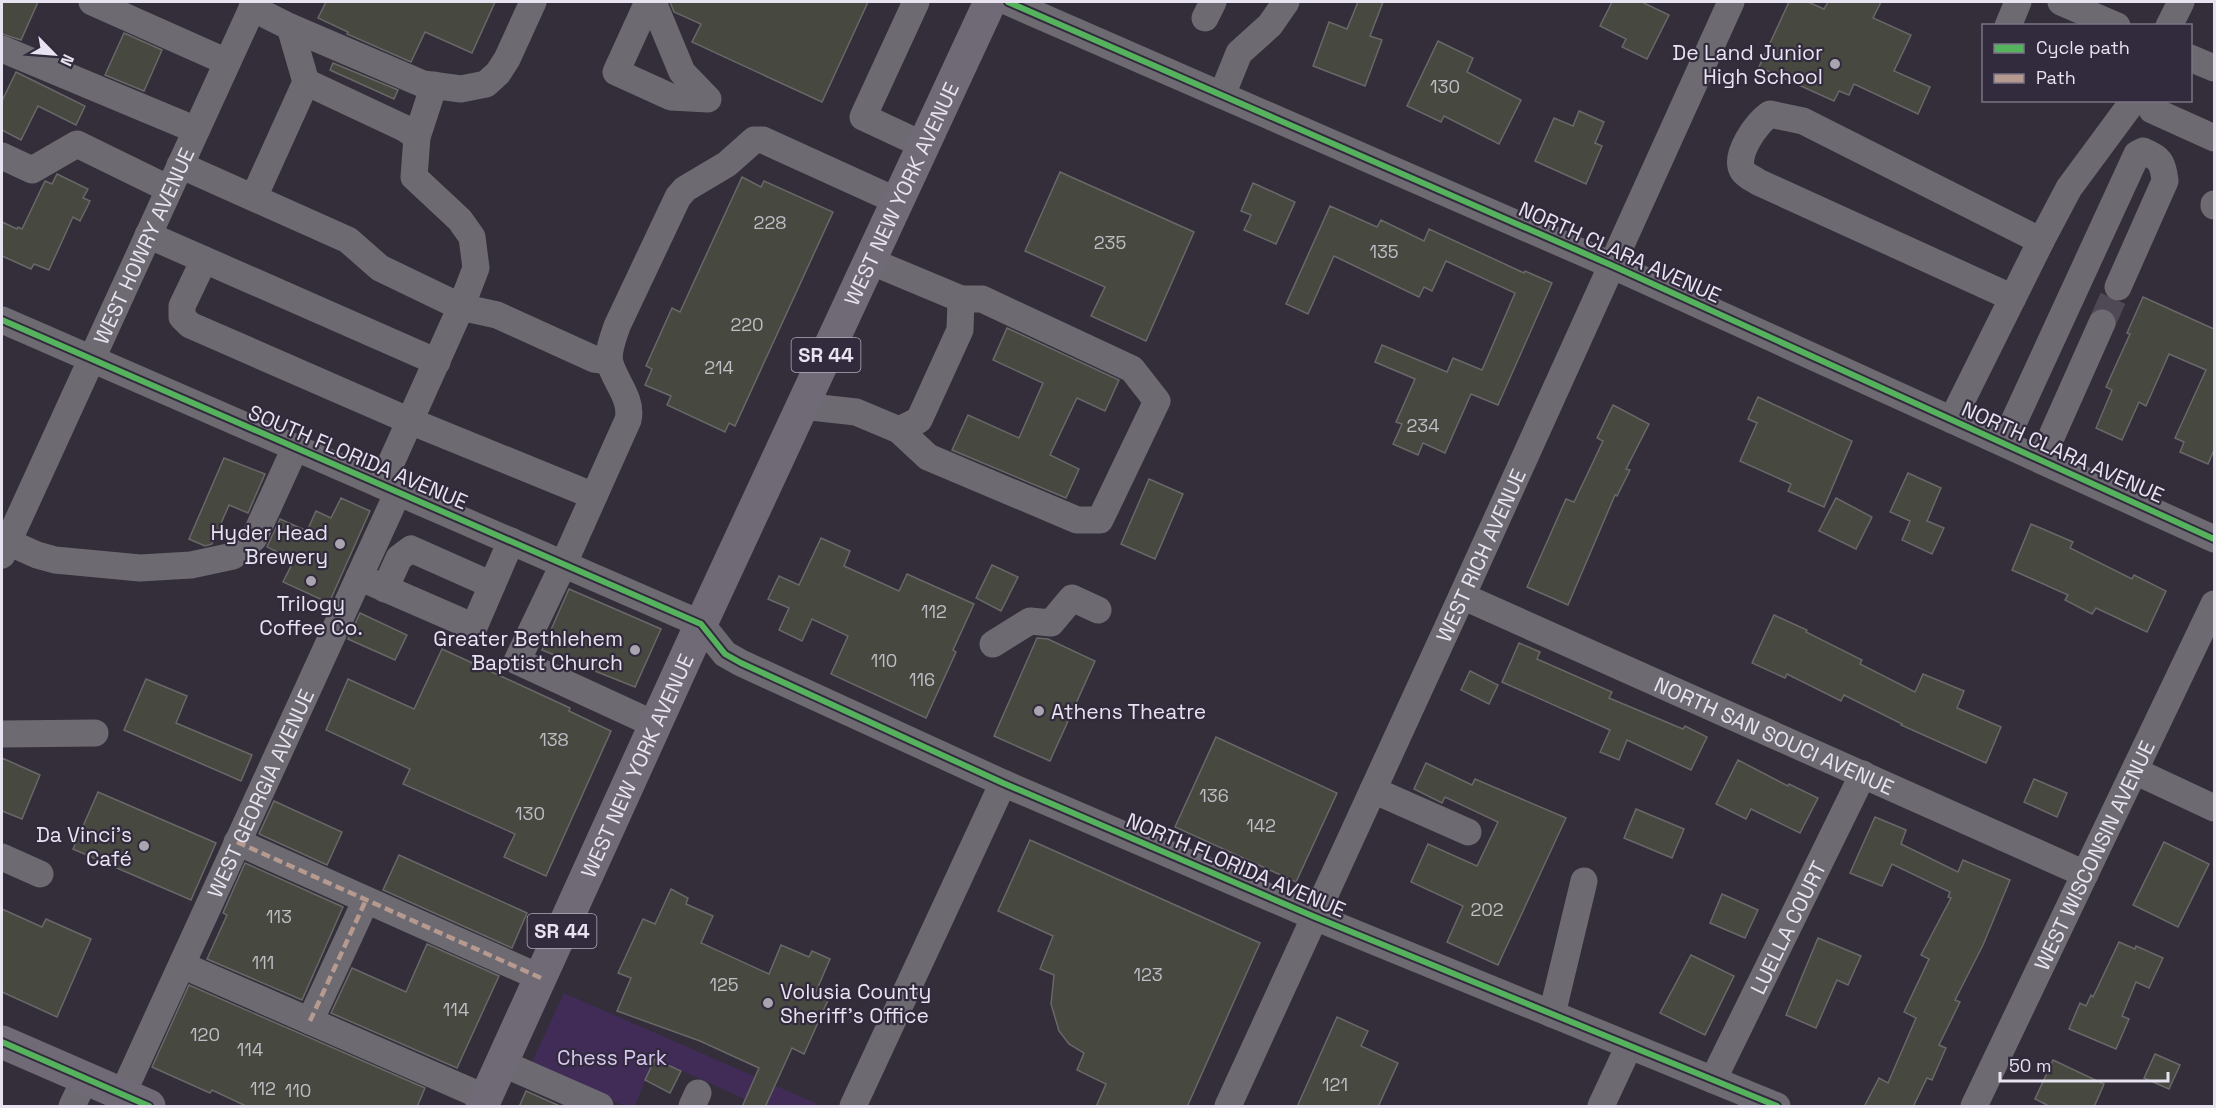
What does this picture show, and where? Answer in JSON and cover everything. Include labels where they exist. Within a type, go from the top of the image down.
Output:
[{"type":"main road","name":"WEST NEW YORK AVENUE","points":[[484,1102],[701,624],[990,2]]},
{"type":"main road","points":[[2,1042],[79,1093],[135,1101]]},
{"type":"street","points":[[92,2],[227,62]]},
{"type":"street","points":[[253,5],[290,27],[423,84],[461,89],[486,84],[498,73],[507,59],[533,2]]},
{"type":"street","points":[[916,2],[862,117],[923,145]]},
{"type":"street","name":"NORTH CLARA AVENUE","points":[[1008,2],[1611,266],[2214,539]]},
{"type":"street","points":[[1222,95],[1239,53],[1270,25],[1286,2]]},
{"type":"street","name":"WEST RICH AVENUE","points":[[1228,1107],[1731,2]]},
{"type":"street","points":[[2009,24],[2018,2]]},
{"type":"street","points":[[2061,2],[2112,24]]},
{"type":"street","points":[[2170,24],[2181,2]]},
{"type":"street","name":"WEST HOWRY AVENUE","points":[[6,539],[91,360],[253,5]]},
{"type":"street","points":[[254,197],[306,82],[290,27]]},
{"type":"street","points":[[2,49],[196,130]]},
{"type":"street","points":[[2192,58],[2214,68]]},
{"type":"street","points":[[306,82],[404,128],[417,137]]},
{"type":"street","name":"WEST GEORGIA AVENUE","points":[[135,1101],[182,965],[359,577],[410,421],[476,268],[472,237],[460,220],[414,177],[417,137],[434,85]]},
{"type":"street","points":[[1952,420],[2041,241],[2070,188],[2135,104],[2214,138]]},
{"type":"street","points":[[2013,298],[1758,182],[1744,172],[1740,164],[1747,143],[1761,119],[1770,114],[1803,121],[2041,241]]},
{"type":"street","points":[[656,725],[517,661],[564,563],[630,413],[629,405],[609,361],[617,326],[678,197],[685,189],[727,164],[754,140],[763,140],[897,201]]},
{"type":"street","points":[[2,156],[32,170],[77,144],[169,189]]},
{"type":"street","points":[[2004,444],[2137,154],[2143,151],[2156,156],[2164,166],[2165,181],[2118,287]]},
{"type":"street","points":[[180,165],[348,240],[380,268],[461,307],[497,315],[594,359],[609,361]]},
{"type":"street","points":[[148,235],[437,362]]},
{"type":"street","points":[[204,260],[182,306],[182,317],[185,321],[410,421],[594,496]]},
{"type":"street","points":[[802,406],[856,412],[899,430],[928,457],[1077,519],[1100,520],[1158,401],[1132,369],[982,299],[961,299],[870,261]]},
{"type":"street","points":[[899,430],[919,420],[960,330],[961,299]]},
{"type":"street","name":"SOUTH FLORIDA AVENUE","points":[[2,320],[701,624]]},
{"type":"street","points":[[2041,460],[2102,323]]},
{"type":"street","points":[[6,539],[37,555],[55,560],[140,568],[191,565],[233,556],[254,538],[295,448]]},
{"type":"street","points":[[359,577],[474,627],[512,541]]},
{"type":"street","points":[[385,589],[399,558],[411,549],[492,585]]},
{"type":"street","name":"NORTH SAN SOUCI AVENUE","points":[[1462,596],[2085,874]]},
{"type":"street","points":[[993,644],[1030,621],[1051,623],[1072,598],[1098,610]]},
{"type":"street","name":"WEST WISCONSIN AVENUE","points":[[1974,1107],[2214,604]]},
{"type":"street","name":"NORTH FLORIDA AVENUE","points":[[701,624],[725,654],[741,663],[1003,783],[1315,917],[1713,1080],[1745,1101],[1777,1107]]},
{"type":"street","points":[[2,734],[95,733]]},
{"type":"street","points":[[2134,771],[2214,808]]},
{"type":"street","name":"LUELLA COURT","points":[[1713,1080],[1863,774]]},
{"type":"street","points":[[853,1107],[1003,783]]},
{"type":"street","points":[[1373,790],[1468,832]]},
{"type":"street","points":[[237,842],[541,978]]},
{"type":"street","points":[[2,857],[40,874]]},
{"type":"street","points":[[1552,1014],[1584,880]]},
{"type":"street","points":[[310,1021],[366,900]]},
{"type":"street","points":[[182,965],[310,1021],[484,1102]]},
{"type":"street","points":[[1601,1107],[1629,1046]]},
{"type":"street","points":[[502,1063],[600,1107]]},
{"type":"green space","name":"Chess Park","points":[[564,993],[822,1106],[760,1106],[654,1058],[635,1106],[614,1102],[532,1062]]},
{"type":"building","points":[[2,2],[38,2],[21,40],[2,34]]},
{"type":"building","points":[[326,2],[495,2],[472,53],[425,32],[411,62],[347,34],[348,32],[318,18]]},
{"type":"building","points":[[670,2],[868,2],[822,102],[692,42],[701,24],[674,12]]},
{"type":"building","points":[[1358,2],[1383,2],[1370,36],[1382,40],[1365,86],[1313,66],[1329,22],[1347,29]]},
{"type":"building","points":[[1612,2],[1642,2],[1669,15],[1647,59],[1622,47],[1626,39],[1600,26]]},
{"type":"building","points":[[1789,2],[1808,2],[1824,9],[1828,2],[1881,2],[1873,18],[1911,35],[1894,71],[1930,87],[1918,114],[1854,84],[1849,95],[1839,91],[1834,101],[1759,67]]},
{"type":"building","points":[[124,33],[162,50],[144,91],[105,75]]},
{"type":"building","points":[[1438,41],[1473,58],[1467,72],[1521,100],[1499,144],[1444,116],[1441,122],[1407,106]]},
{"type":"building","points":[[333,63],[398,90],[394,99],[330,70]]},
{"type":"building","points":[[16,72],[85,106],[76,125],[38,106],[21,140],[2,130],[2,101]]},
{"type":"building","points":[[1579,111],[1604,122],[1595,143],[1602,146],[1586,184],[1535,161],[1554,118],[1573,126]]},
{"type":"building","points":[[1060,172],[1194,232],[1146,341],[1091,316],[1105,287],[1025,251]]},
{"type":"building","points":[[57,174],[88,189],[83,198],[90,201],[80,221],[73,217],[49,270],[34,264],[31,269],[2,256],[2,222],[22,229],[45,181],[52,184]]},
{"type":"building","points":[[742,177],[761,187],[764,181],[833,212],[735,426],[729,423],[725,432],[667,405],[671,396],[645,385],[652,369],[646,366],[672,308],[680,312]]},
{"type":"building","points":[[1253,183],[1295,202],[1276,244],[1244,230],[1251,215],[1241,211]]},
{"type":"building","points":[[1330,206],[1377,227],[1381,220],[1424,241],[1429,229],[1524,273],[1525,271],[1552,283],[1498,405],[1471,394],[1445,453],[1423,443],[1418,455],[1393,444],[1402,424],[1396,422],[1415,379],[1375,362],[1382,345],[1447,372],[1453,358],[1482,370],[1515,293],[1446,261],[1432,291],[1424,287],[1419,297],[1334,256],[1308,314],[1286,304]]},
{"type":"building","points":[[2143,297],[2214,329],[2214,450],[2208,464],[2180,452],[2184,442],[2175,438],[2206,370],[2169,354],[2146,406],[2139,402],[2122,440],[2096,428],[2112,390],[2106,387],[2130,334],[2127,333]]},
{"type":"building","points":[[1007,328],[1119,380],[1105,411],[1077,398],[1050,455],[1079,469],[1066,498],[952,450],[968,415],[1019,438],[1043,383],[993,360]]},
{"type":"building","points":[[1758,397],[1852,441],[1824,507],[1788,491],[1791,484],[1740,461],[1757,423],[1748,419]]},
{"type":"building","points":[[1613,405],[1649,424],[1626,469],[1630,470],[1617,496],[1615,495],[1568,605],[1527,587],[1566,499],[1574,502],[1603,441],[1597,438]]},
{"type":"building","points":[[224,458],[265,474],[248,513],[229,505],[212,544],[205,546],[189,539]]},
{"type":"building","points":[[1908,473],[1941,488],[1927,521],[1944,528],[1932,554],[1902,540],[1910,521],[1890,512]]},
{"type":"building","points":[[1149,479],[1183,494],[1155,559],[1121,544]]},
{"type":"building","points":[[341,498],[370,511],[329,603],[283,582],[294,560],[267,547],[280,519],[307,531],[316,511],[331,518]]},
{"type":"building","points":[[1836,498],[1872,517],[1856,549],[1819,531]]},
{"type":"building","points":[[2031,524],[2073,542],[2070,548],[2132,579],[2134,575],[2166,591],[2147,632],[2096,608],[2092,614],[2065,600],[2068,595],[2012,570]]},
{"type":"building","points":[[821,538],[850,551],[844,566],[899,591],[907,574],[974,604],[953,650],[956,652],[926,718],[831,674],[848,636],[812,619],[802,641],[779,630],[789,608],[768,599],[779,576],[799,585]]},
{"type":"building","points":[[992,565],[1018,577],[1001,611],[976,598]]},
{"type":"building","points":[[569,589],[661,629],[635,687],[542,650]]},
{"type":"building","points":[[360,613],[407,635],[395,660],[348,639]]},
{"type":"building","points":[[1774,615],[1862,660],[1860,664],[1915,692],[1923,674],[1964,691],[1957,708],[2001,727],[1986,763],[1901,725],[1844,695],[1841,701],[1787,674],[1785,678],[1752,663]]},
{"type":"building","name":"Athens Theatre","points":[[1037,638],[1048,639],[1095,661],[1050,761],[994,736]]},
{"type":"building","points":[[1519,643],[1540,652],[1537,659],[1612,692],[1609,698],[1683,729],[1685,726],[1707,737],[1691,770],[1627,740],[1619,760],[1600,752],[1610,730],[1502,682]]},
{"type":"building","points":[[442,649],[570,708],[569,711],[611,731],[546,876],[504,857],[515,834],[403,784],[410,769],[326,730],[348,679],[414,709]]},
{"type":"building","points":[[1470,671],[1498,685],[1489,704],[1461,690]]},
{"type":"building","points":[[146,679],[187,696],[176,723],[252,755],[241,781],[124,730]]},
{"type":"building","points":[[1216,737],[1337,793],[1296,882],[1175,827]]},
{"type":"building","points":[[2,758],[40,775],[22,819],[2,811]]},
{"type":"building","points":[[1738,760],[1788,786],[1789,784],[1818,798],[1800,833],[1751,809],[1746,819],[1716,804]]},
{"type":"building","points":[[1426,763],[1472,785],[1475,779],[1566,818],[1498,965],[1447,942],[1463,906],[1411,882],[1428,844],[1477,866],[1498,822],[1445,797],[1442,803],[1414,789]]},
{"type":"building","points":[[2034,779],[2067,793],[2057,817],[2024,802]]},
{"type":"building","name":"Da Vinci's Café","points":[[98,792],[216,843],[191,900],[73,849]]},
{"type":"building","points":[[274,801],[342,832],[327,865],[259,834]]},
{"type":"building","points":[[1636,809],[1684,829],[1672,858],[1624,838]]},
{"type":"building","points":[[1875,817],[1906,830],[1901,844],[1958,872],[1963,860],[2010,880],[1983,945],[1955,1000],[1960,1002],[1939,1045],[1946,1048],[1932,1080],[1927,1078],[1913,1107],[1864,1107],[1879,1078],[1888,1083],[1916,1018],[1904,1012],[1929,959],[1921,955],[1951,898],[1948,897],[1950,892],[1892,864],[1882,886],[1850,873]]},
{"type":"building","points":[[1030,840],[1260,943],[1187,1107],[1096,1107],[1106,1084],[1077,1070],[1084,1053],[1069,1044],[1059,1031],[1051,1004],[1054,975],[1040,969],[1053,936],[998,911]]},
{"type":"building","points":[[2164,842],[2209,864],[2178,927],[2133,905]]},
{"type":"building","points":[[399,855],[527,913],[512,948],[383,890]]},
{"type":"building","points":[[245,863],[343,907],[302,1000],[207,959],[227,915],[223,913]]},
{"type":"building","points":[[671,889],[688,898],[686,904],[713,916],[701,943],[769,974],[781,945],[809,957],[812,951],[830,959],[815,994],[828,1000],[804,1054],[792,1048],[765,1107],[742,1107],[759,1068],[700,1041],[617,1011],[631,978],[618,973],[643,919],[655,924]]},
{"type":"building","points":[[1722,894],[1758,910],[1745,938],[1710,923]]},
{"type":"building","points":[[2,909],[42,927],[46,919],[91,939],[57,1017],[2,992]]},
{"type":"building","points":[[1818,938],[1861,956],[1848,985],[1837,980],[1816,1028],[1786,1015]]},
{"type":"building","points":[[2119,942],[2135,949],[2136,946],[2163,958],[2149,988],[2136,982],[2122,1016],[2129,1019],[2116,1049],[2069,1029],[2080,1003],[2086,1006],[2091,995],[2093,997]]},
{"type":"building","points":[[427,944],[499,976],[457,1068],[331,1013],[352,968],[406,992]]},
{"type":"building","points":[[1691,955],[1734,976],[1705,1035],[1660,1013]]},
{"type":"building","points":[[189,985],[425,1088],[417,1107],[248,1107],[212,1090],[210,1093],[152,1067]]},
{"type":"building","points":[[1337,1017],[1368,1031],[1361,1046],[1398,1063],[1378,1107],[1297,1107]]},
{"type":"building","points":[[2155,1054],[2180,1065],[2169,1089],[2144,1078]]},
{"type":"building","points":[[655,1059],[681,1071],[670,1093],[645,1080]]},
{"type":"building","points":[[2053,1060],[2104,1084],[2094,1107],[2051,1107],[2035,1099]]},
{"type":"building","points":[[526,1091],[562,1107],[519,1107]]},
{"type":"tunnel","points":[[2102,323],[2118,287]]},
{"type":"marked path","points":[[237,842],[541,978]]},
{"type":"marked path","points":[[310,1021],[366,900]]},
{"type":"cycle path","points":[[1008,2],[1611,265],[2214,539]]},
{"type":"cycle path","points":[[2,320],[701,624],[725,654],[741,663],[1003,783],[1315,917],[1777,1106]]},
{"type":"cycle path","points":[[2,1042],[149,1106]]},
{"type":"place","name":"De Land Junior High School","points":[[1835,64]]},
{"type":"place","name":"Hyder Head Brewery","points":[[340,544]]},
{"type":"place","name":"Trilogy Coffee Co.","points":[[311,581]]},
{"type":"place","name":"Greater Bethlehem Baptist Church","points":[[635,650]]},
{"type":"place","name":"Athens Theatre","points":[[1039,711]]},
{"type":"place","name":"Da Vinci's Café","points":[[144,846]]},
{"type":"place","name":"Volusia County Sheriff's Office","points":[[768,1003]]}]
